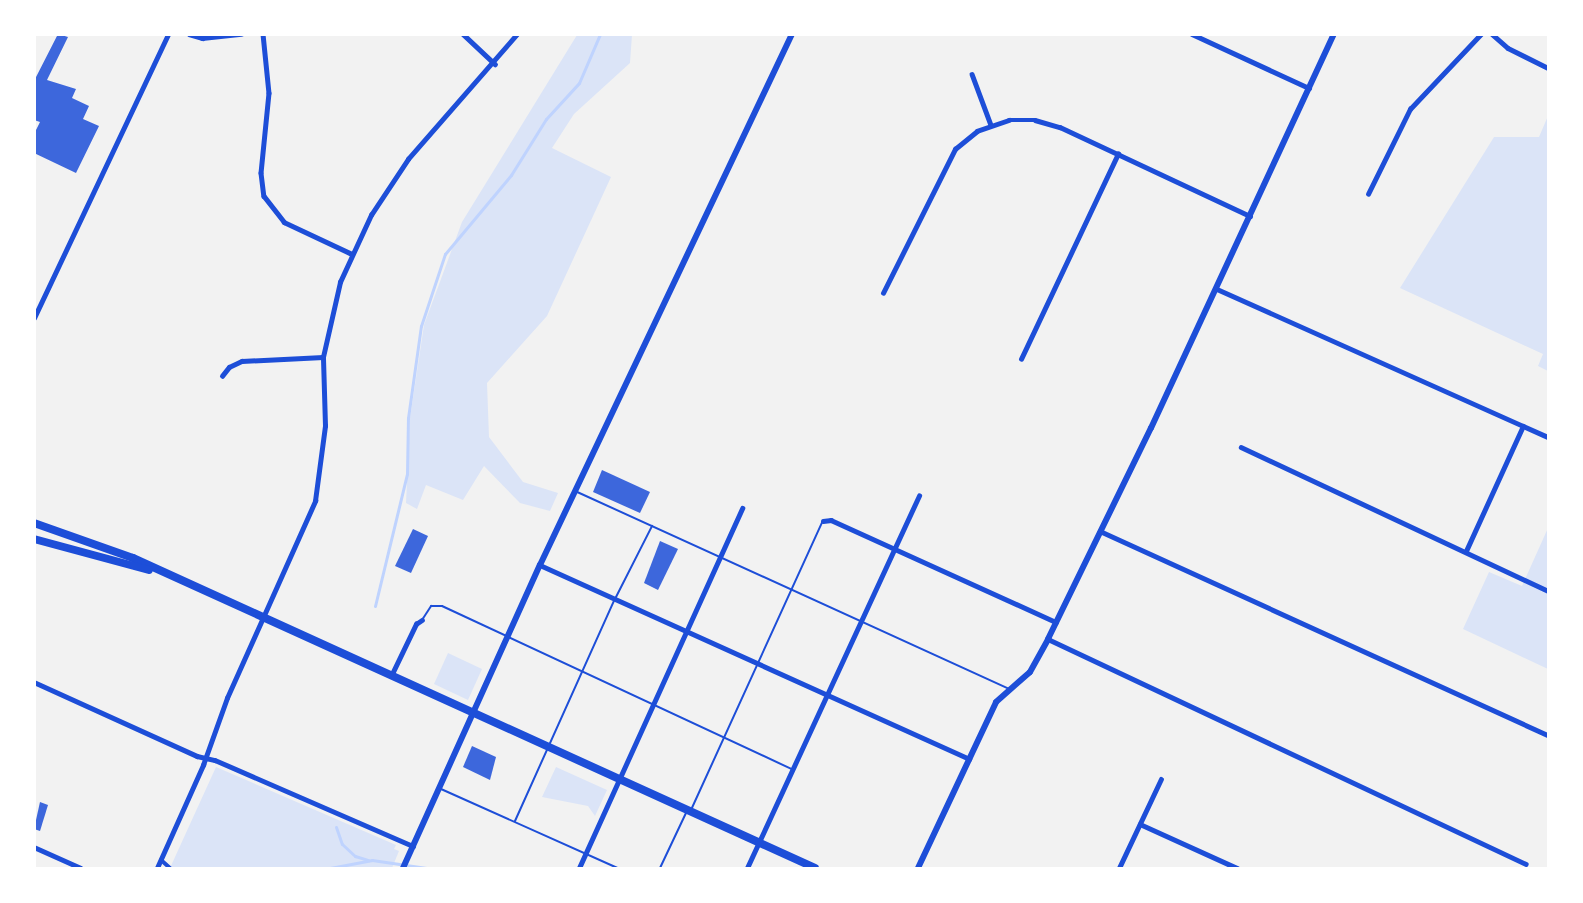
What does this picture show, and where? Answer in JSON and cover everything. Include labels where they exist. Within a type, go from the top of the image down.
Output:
[{"type":"main road","points":[[34,524],[97,543],[815,868]]},
{"type":"main road","points":[[34,539],[175,578]]},
{"type":"street","points":[[34,318],[168,34]]},
{"type":"street","points":[[189,34],[202,38],[241,34]]},
{"type":"street","points":[[263,34],[269,93],[261,173],[264,196],[284,222],[352,254]]},
{"type":"street","points":[[463,34],[495,64]]},
{"type":"street","points":[[157,868],[206,758],[227,698],[264,618],[317,491],[325,426],[322,357],[331,309],[352,254],[371,215],[408,159],[495,64],[517,34]]},
{"type":"street","points":[[403,868],[540,565],[792,34]]},
{"type":"street","points":[[1192,34],[1309,88]]},
{"type":"street","points":[[918,868],[996,702],[1030,672],[1048,639],[1217,289],[1334,34]]},
{"type":"street","points":[[1368,195],[1410,109],[1481,34]]},
{"type":"street","points":[[1492,34],[1508,48],[1548,68]]},
{"type":"street","points":[[972,74],[991,125]]},
{"type":"street","points":[[883,293],[945,162],[965,139],[991,125],[1035,120],[1118,154],[1250,216]]},
{"type":"street","points":[[1022,359],[1118,154]]},
{"type":"street","points":[[1217,289],[1548,437]]},
{"type":"street","points":[[222,376],[229,367],[242,361],[322,357]]},
{"type":"street","points":[[1466,551],[1523,426]]},
{"type":"street","points":[[1241,447],[1548,591]]},
{"type":"street","points":[[747,868],[919,496]]},
{"type":"street","points":[[579,868],[742,508]]},
{"type":"street","points":[[823,521],[831,520],[1056,622]]},
{"type":"street","points":[[1100,531],[1548,735]]},
{"type":"street","points":[[540,565],[969,759]]},
{"type":"street","points":[[392,676],[416,624],[422,620]]},
{"type":"street","points":[[1048,639],[1526,864]]},
{"type":"street","points":[[34,682],[413,846]]},
{"type":"street","points":[[1119,868],[1161,779]]},
{"type":"street","points":[[1140,824],[1237,868]]},
{"type":"street","points":[[34,847],[81,868]]},
{"type":"street","points":[[161,860],[170,868]]},
{"type":"lane","points":[[575,491],[1010,689]]},
{"type":"lane","points":[[660,868],[724,738],[823,521]]},
{"type":"lane","points":[[515,821],[615,598],[624,588],[652,526]]},
{"type":"lane","points":[[422,620],[428,609],[436,605],[792,769]]},
{"type":"lane","points":[[439,788],[618,868]]},
{"type":"shaded area","points":[[577,35],[632,35],[630,63],[574,114],[552,148],[611,177],[547,316],[487,383],[489,437],[523,482],[558,493],[550,511],[520,503],[484,466],[463,500],[426,485],[417,509],[406,503],[410,418],[424,325],[462,222]]},
{"type":"shaded area","points":[[1548,116],[1548,371],[1538,366],[1543,354],[1400,288],[1494,137],[1539,137]]},
{"type":"shaded area","points":[[1548,528],[1548,669],[1463,629],[1489,572],[1522,586]]},
{"type":"shaded area","points":[[448,653],[482,669],[468,700],[434,684]]},
{"type":"shaded area","points":[[216,767],[396,845],[394,849],[399,851],[392,868],[170,868]]},
{"type":"shaded area","points":[[556,767],[607,790],[595,816],[588,806],[542,797]]},
{"type":"building","points":[[58,34],[68,37],[47,80],[76,89],[72,98],[89,106],[83,119],[99,126],[76,173],[34,153],[34,134],[40,122],[34,120],[34,81]]},
{"type":"building","points":[[602,470],[650,492],[640,513],[593,492]]},
{"type":"building","points":[[413,529],[428,536],[411,573],[395,566]]},
{"type":"building","points":[[660,541],[678,549],[658,590],[644,583]]},
{"type":"building","points":[[472,746],[496,757],[490,780],[463,767]]},
{"type":"building","points":[[40,802],[48,805],[40,831],[34,829]]},
{"type":"waterway","points":[[375,606],[407,474],[408,418],[421,326],[445,254],[511,175],[546,119],[579,83],[600,34]]},
{"type":"waterway","points":[[336,827],[342,844],[355,856],[368,860]]},
{"type":"waterway","points":[[330,868],[372,860],[426,868]]}]
